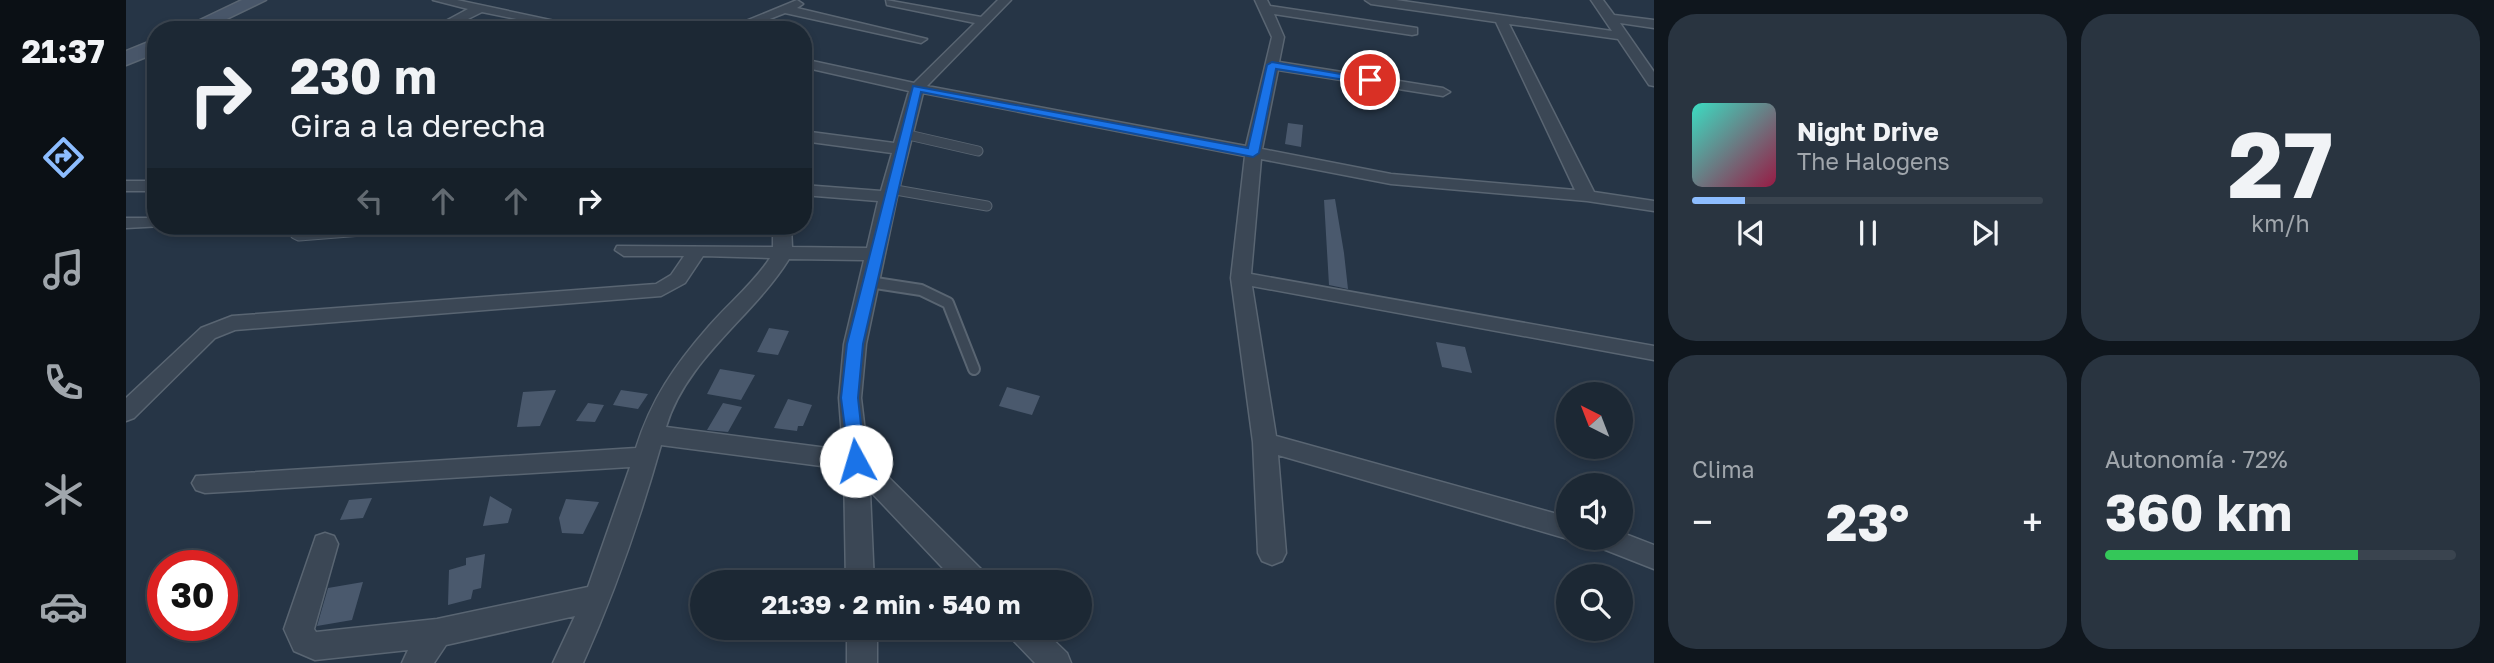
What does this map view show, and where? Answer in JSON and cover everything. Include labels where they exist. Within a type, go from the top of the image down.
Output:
[{"type":"main road","points":[[209,21],[257,0]]},
{"type":"main road","points":[[232,21],[280,0]]},
{"type":"main road","points":[[126,59],[147,49]]},
{"type":"main road","points":[[126,70],[147,60]]},
{"type":"street","points":[[439,0],[545,21]]},
{"type":"street","points":[[453,21],[478,8],[509,0]]},
{"type":"street","points":[[753,21],[808,0]]},
{"type":"street","points":[[860,570],[856,461],[850,398],[855,344],[902,142],[917,88],[981,21],[1005,0]]},
{"type":"street","points":[[1371,0],[1623,36]]},
{"type":"street","points":[[1597,0],[1654,82]]},
{"type":"street","points":[[891,2],[981,21]]},
{"type":"street","points":[[1262,5],[1412,31]]},
{"type":"street","points":[[1262,5],[1278,37],[1253,153],[1241,278],[1265,442],[1272,554]]},
{"type":"street","points":[[784,9],[921,38]]},
{"type":"street","points":[[1607,18],[1654,24]]},
{"type":"street","points":[[1501,19],[1587,195]]},
{"type":"street","points":[[812,65],[917,88],[1391,178],[1587,195],[1654,206]]},
{"type":"street","points":[[1272,65],[1443,92]]},
{"type":"street","points":[[812,137],[902,142]]},
{"type":"street","points":[[129,186],[147,177]]},
{"type":"street","points":[[129,186],[147,186]]},
{"type":"street","points":[[812,190],[889,193]]},
{"type":"street","points":[[126,223],[147,223]]},
{"type":"street","points":[[568,663],[598,598],[648,445],[679,377],[717,330],[766,280],[783,253],[782,235]]},
{"type":"street","points":[[624,250],[875,254]]},
{"type":"street","points":[[126,412],[208,333],[232,323],[661,290],[678,279],[697,250]]},
{"type":"street","points":[[1241,278],[1654,354]]},
{"type":"street","points":[[1265,442],[1556,525]]},
{"type":"street","points":[[205,483],[648,445],[856,461],[963,570]]},
{"type":"street","points":[[325,544],[299,629],[304,641],[315,646],[438,633],[598,598]]},
{"type":"street","points":[[1633,549],[1654,557]]},
{"type":"street","points":[[417,663],[438,633]]},
{"type":"street","points":[[862,640],[862,663]]},
{"type":"street","points":[[1033,640],[1056,663]]},
{"type":"lane","points":[[902,142],[978,151]]},
{"type":"lane","points":[[889,193],[987,206]]},
{"type":"lane","points":[[298,235],[316,235]]},
{"type":"lane","points":[[869,282],[930,292],[948,303],[974,369]]},
{"type":"building","points":[[1288,123],[1303,125],[1301,147],[1285,144]]},
{"type":"building","points":[[1335,199],[1348,289],[1329,285],[1324,200]]},
{"type":"building","points":[[769,328],[789,331],[778,355],[757,352]]},
{"type":"building","points":[[1436,342],[1465,347],[1472,373],[1442,367]]},
{"type":"building","points":[[720,369],[755,375],[741,400],[707,394]]},
{"type":"building","points":[[1007,387],[1040,396],[1032,415],[999,406]]},
{"type":"building","points":[[556,390],[540,426],[517,427],[523,392]]},
{"type":"building","points":[[621,390],[648,394],[638,409],[613,405]]},
{"type":"building","points":[[788,399],[812,405],[803,426],[798,426],[797,431],[774,428]]},
{"type":"building","points":[[588,403],[604,405],[595,422],[576,421]]},
{"type":"building","points":[[723,403],[742,407],[728,432],[707,430]]},
{"type":"building","points":[[490,496],[512,509],[508,523],[483,526]]},
{"type":"building","points":[[372,498],[363,518],[340,520],[349,500]]},
{"type":"building","points":[[566,499],[599,502],[583,534],[562,533],[559,518]]},
{"type":"building","points":[[485,554],[481,588],[473,590],[471,599],[448,605],[449,570],[466,565],[466,558]]},
{"type":"building","points":[[363,582],[352,620],[317,626],[328,588]]},
{"type":"route","points":[[856,461],[850,398],[855,344],[888,197],[917,88],[1253,153],[1272,65],[1370,80]]}]
